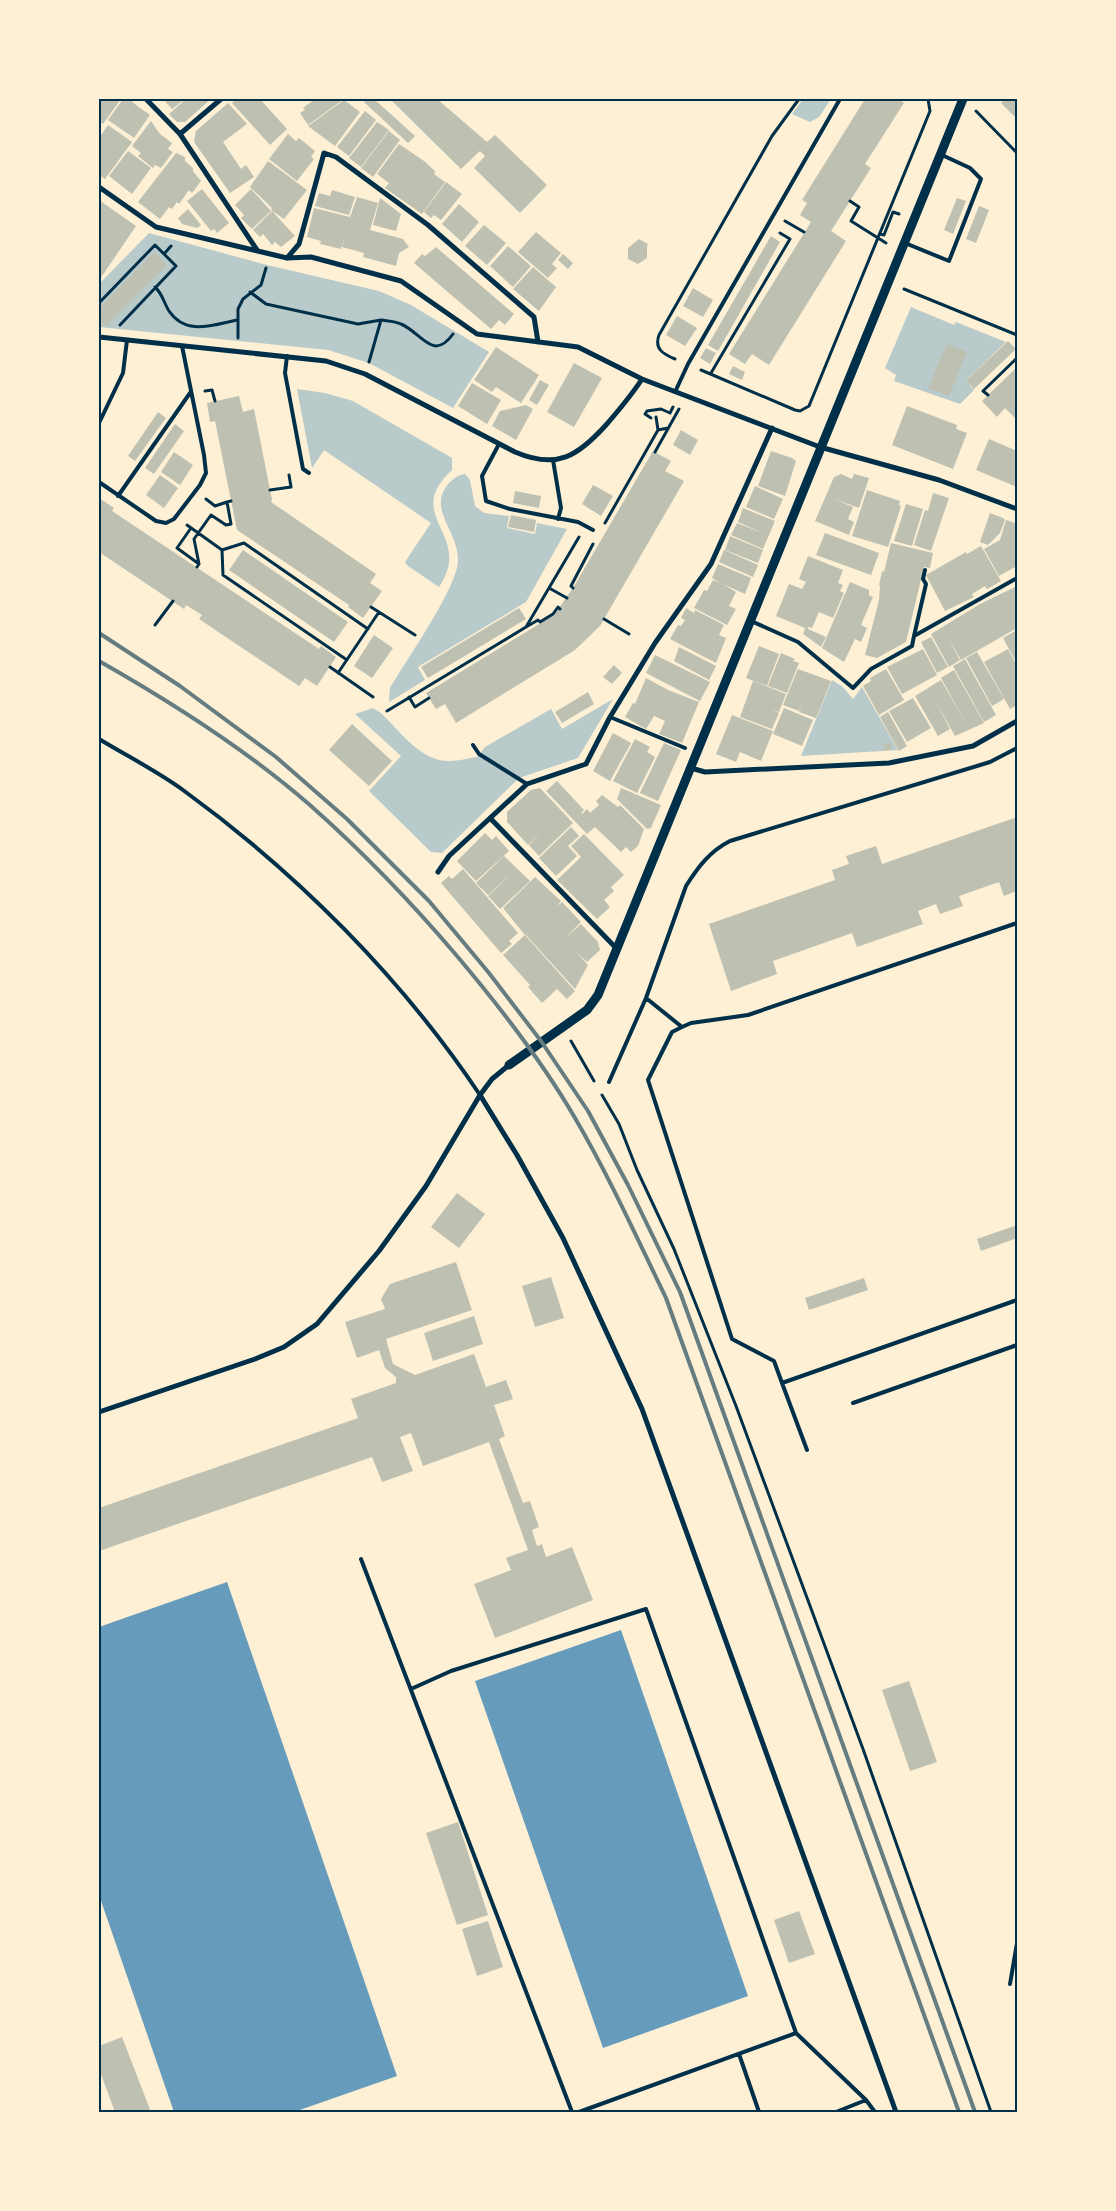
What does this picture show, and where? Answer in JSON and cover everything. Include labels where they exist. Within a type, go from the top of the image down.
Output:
[{"type":"street","points":[[146,99],[180,134],[257,251]]},
{"type":"street","points":[[180,134],[221,99]]},
{"type":"street","points":[[99,1412],[284,1347],[317,1324],[379,1251],[426,1186],[480,1095],[492,1079],[587,1010],[598,995],[618,950],[963,99]]},
{"type":"street","points":[[287,258],[299,244],[324,153],[336,156],[428,225],[534,317],[538,342]]},
{"type":"street","points":[[99,187],[156,227],[287,258],[311,257],[401,281],[477,334],[578,347],[642,379],[820,448],[938,480],[1017,509]]},
{"type":"street","points":[[99,337],[326,361],[365,374],[528,458],[553,460],[579,451],[589,443],[629,399],[642,379]]},
{"type":"street","points":[[438,872],[449,856],[526,784],[586,764],[610,717],[655,643],[711,564],[772,428]]},
{"type":"street","points":[[691,768],[705,772],[889,763],[973,746],[1017,721]]},
{"type":"street","points":[[490,818],[618,950]]},
{"type":"street","points":[[480,1095],[517,1155],[563,1238],[642,1409],[896,2112]]},
{"type":"lane","points":[[675,392],[688,364],[840,99]]},
{"type":"lane","points":[[904,242],[949,261],[981,179],[970,168],[940,154]]},
{"type":"lane","points":[[99,422],[123,373],[127,340]]},
{"type":"lane","points":[[99,482],[156,521],[166,523],[174,520],[200,485],[206,474],[205,462],[182,346]]},
{"type":"lane","points":[[287,356],[285,373],[303,469],[309,472]]},
{"type":"lane","points":[[118,496],[190,393]]},
{"type":"lane","points":[[499,444],[482,476],[486,501],[510,509],[578,522],[593,530]]},
{"type":"lane","points":[[553,460],[561,508],[558,519]]},
{"type":"lane","points":[[751,621],[798,642],[853,688],[871,669],[912,646],[926,584],[923,579],[925,570]]},
{"type":"lane","points":[[914,636],[1017,578]]},
{"type":"lane","points":[[610,717],[685,748]]},
{"type":"lane","points":[[99,739],[182,789],[262,853],[320,905],[419,1012],[452,1052],[480,1095]]},
{"type":"lane","points":[[473,744],[479,754],[526,784]]},
{"type":"lane","points":[[609,1082],[646,998],[686,886],[696,870],[716,848],[730,841],[990,762],[1017,748]]},
{"type":"lane","points":[[807,1450],[774,1361],[732,1339],[648,1080],[672,1032],[691,1023],[748,1015],[1017,923]]},
{"type":"lane","points":[[646,998],[682,1027]]},
{"type":"lane","points":[[782,1383],[1017,1300]]},
{"type":"lane","points":[[853,1403],[1017,1345]]},
{"type":"lane","points":[[361,1559],[572,2112]]},
{"type":"lane","points":[[410,1689],[451,1672],[646,1609],[796,2033],[866,2100],[875,2112]]},
{"type":"lane","points":[[1010,1984],[1017,1943]]},
{"type":"lane","points":[[579,2112],[796,2033]]},
{"type":"lane","points":[[739,2054],[759,2112]]},
{"type":"lane","points":[[836,2112],[866,2100]]},
{"type":"path","points":[[799,99],[772,136],[659,335],[658,346],[660,351],[795,410],[805,409],[812,400],[930,111],[928,99]]},
{"type":"path","points":[[976,111],[1017,153]]},
{"type":"path","points":[[850,201],[859,207],[850,221],[883,242]]},
{"type":"path","points":[[880,234],[884,235],[893,212],[899,214]]},
{"type":"path","points":[[711,374],[790,240],[779,232],[790,213]]},
{"type":"path","points":[[785,221],[804,232]]},
{"type":"path","points":[[164,254],[175,241],[177,232]]},
{"type":"path","points":[[99,303],[155,245],[176,266],[116,329],[114,339]]},
{"type":"path","points":[[156,287],[177,320],[187,326],[198,328],[237,320],[238,309],[243,299],[262,285],[266,265],[257,251]]},
{"type":"path","points":[[903,288],[1017,335]]},
{"type":"path","points":[[250,292],[266,304],[358,324],[381,320],[399,322],[430,344],[438,346],[446,344],[461,323]]},
{"type":"path","points":[[365,374],[381,320]]},
{"type":"path","points":[[988,395],[983,391],[1017,358]]},
{"type":"path","points":[[202,392],[212,390],[215,401]]},
{"type":"path","points":[[650,418],[645,414],[647,411],[661,409],[670,413],[673,407]]},
{"type":"path","points":[[655,452],[679,409]]},
{"type":"path","points":[[601,530],[658,430],[656,417]]},
{"type":"path","points":[[658,430],[668,428]]},
{"type":"path","points":[[270,490],[291,487]]},
{"type":"path","points":[[199,564],[194,539],[211,515],[226,525],[231,524],[229,502],[215,506],[206,498],[201,505]]},
{"type":"path","points":[[182,531],[191,518]]},
{"type":"path","points":[[186,525],[222,550]]},
{"type":"path","points":[[526,627],[585,526]]},
{"type":"path","points":[[191,528],[177,548],[199,564]]},
{"type":"path","points":[[573,588],[571,586],[596,539]]},
{"type":"path","points":[[222,550],[244,543],[368,629]]},
{"type":"path","points":[[222,550],[223,575],[347,660]]},
{"type":"path","points":[[196,567],[199,564]]},
{"type":"path","points":[[549,588],[567,598]]},
{"type":"path","points":[[155,625],[173,601]]},
{"type":"path","points":[[371,606],[414,635]]},
{"type":"path","points":[[387,711],[538,620],[540,622],[553,614],[558,607],[560,609]]},
{"type":"path","points":[[338,673],[379,612]]},
{"type":"path","points":[[604,619],[630,634]]},
{"type":"path","points":[[330,667],[373,697]]},
{"type":"path","points":[[410,697],[415,707],[429,698]]},
{"type":"path","points":[[563,1027],[595,1082]]},
{"type":"path","points":[[600,1090],[619,1124],[637,1170],[674,1249],[736,1406],[863,1749],[991,2112]]},
{"type":"shaded area","points":[[803,99],[831,99],[819,117],[810,122],[792,114]]},
{"type":"shaded area","points":[[149,233],[267,265],[379,291],[411,305],[489,352],[453,408],[369,363],[328,350],[99,327],[99,284]]},
{"type":"shaded area","points":[[911,307],[954,325],[956,322],[1006,342],[966,381],[974,390],[960,404],[894,381],[896,375],[885,368]]},
{"type":"shaded area","points":[[297,389],[325,393],[353,401],[452,458],[452,470],[438,486],[434,501],[435,514],[449,553],[448,569],[439,587],[405,562],[431,523],[324,450],[312,468]]},
{"type":"shaded area","points":[[465,474],[470,480],[475,506],[484,513],[509,516],[507,528],[535,534],[537,523],[567,529],[526,602],[418,667],[425,680],[389,702],[390,688],[440,606],[455,573],[458,561],[457,550],[442,511],[441,502],[443,493],[449,483],[456,477]]},
{"type":"shaded area","points":[[832,680],[843,687],[853,699],[862,687],[898,750],[801,756]]},
{"type":"shaded area","points":[[613,699],[578,758],[519,778],[442,853],[431,852],[369,791],[401,756],[355,714],[373,708],[381,713],[420,751],[439,760],[453,761],[477,757],[485,747],[551,709],[562,729]]},
{"type":"water","points":[[227,1582],[397,2076],[294,2112],[174,2112],[99,1895],[99,1627]]},
{"type":"water","points":[[621,1630],[748,1996],[603,2048],[475,1681]]},
{"type":"building","points":[[99,99],[121,99],[103,124],[99,121]]},
{"type":"building","points":[[123,99],[134,99],[132,102],[150,115],[134,138],[108,120]]},
{"type":"building","points":[[163,99],[185,99],[172,109]]},
{"type":"building","points":[[186,99],[211,99],[185,122],[177,122],[169,114]]},
{"type":"building","points":[[236,99],[260,99],[287,129],[270,145],[232,103]]},
{"type":"building","points":[[315,99],[344,99],[308,125],[300,113],[305,110],[303,108]]},
{"type":"building","points":[[366,99],[374,99],[415,136],[408,143],[364,102]]},
{"type":"building","points":[[390,99],[437,99],[487,142],[495,135],[547,185],[520,213],[474,168],[485,156],[480,151],[461,169]]},
{"type":"building","points":[[865,99],[898,99],[904,103],[865,164],[871,168],[831,231],[846,241],[769,365],[752,354],[745,364],[729,354],[811,222],[800,215],[807,203],[802,200]]},
{"type":"building","points":[[1005,99],[1017,99],[1017,119],[1001,103]]},
{"type":"building","points":[[344,100],[360,112],[335,146],[308,126]]},
{"type":"building","points":[[228,103],[247,124],[223,142],[241,169],[246,165],[254,177],[230,193],[194,142],[196,131]]},
{"type":"building","points":[[365,111],[376,120],[349,156],[337,147]]},
{"type":"building","points":[[151,121],[160,134],[172,143],[168,149],[173,152],[161,168],[155,165],[153,168],[138,156],[141,153],[132,146]]},
{"type":"building","points":[[377,122],[389,130],[361,167],[349,158]]},
{"type":"building","points":[[108,125],[132,142],[105,179],[99,175],[99,138]]},
{"type":"building","points":[[389,131],[400,140],[373,177],[361,168]]},
{"type":"building","points":[[288,134],[296,141],[299,138],[315,151],[311,157],[314,159],[297,181],[269,159]]},
{"type":"building","points":[[399,144],[424,161],[435,171],[434,174],[445,182],[422,214],[385,188],[389,183],[377,174]]},
{"type":"building","points":[[128,151],[151,168],[132,194],[109,176]]},
{"type":"building","points":[[176,153],[185,157],[185,161],[193,168],[193,171],[201,181],[192,193],[189,190],[179,204],[177,202],[172,209],[169,207],[160,219],[138,202]]},
{"type":"building","points":[[268,161],[307,190],[284,219],[271,210],[272,208],[250,187]]},
{"type":"building","points":[[446,182],[462,194],[441,220],[434,215],[431,218],[424,212]]},
{"type":"building","points":[[202,189],[229,223],[217,233],[214,229],[211,231],[187,201]]},
{"type":"building","points":[[251,189],[271,211],[252,229],[241,218],[244,215],[235,205]]},
{"type":"building","points":[[332,190],[355,197],[349,215],[315,206],[319,193],[330,196]]},
{"type":"building","points":[[357,197],[378,203],[370,230],[403,239],[409,247],[399,253],[396,266],[363,257],[364,253],[342,247],[345,235],[341,249],[320,244],[321,241],[307,237],[314,208],[350,217]]},
{"type":"building","points":[[380,198],[401,214],[396,231],[373,225]]},
{"type":"building","points":[[957,198],[966,201],[953,234],[944,230]]},
{"type":"building","points":[[99,200],[136,226],[100,279],[99,278]]},
{"type":"building","points":[[459,204],[479,222],[462,242],[442,224]]},
{"type":"building","points":[[979,206],[989,210],[976,243],[966,239]]},
{"type":"building","points":[[188,209],[201,225],[197,228],[182,224],[178,218]]},
{"type":"building","points":[[272,211],[295,236],[281,247],[275,242],[272,245],[263,234],[260,237],[253,230]]},
{"type":"building","points":[[484,225],[506,243],[487,265],[465,246]]},
{"type":"building","points":[[536,232],[561,253],[552,264],[557,268],[548,278],[518,252]]},
{"type":"building","points":[[771,236],[780,242],[718,351],[708,345]]},
{"type":"building","points":[[639,239],[648,244],[647,258],[638,264],[628,259],[628,248]]},
{"type":"building","points":[[508,246],[531,266],[513,287],[490,266]]},
{"type":"building","points":[[436,247],[514,314],[505,325],[499,320],[491,329],[414,263],[422,254],[425,256]]},
{"type":"building","points":[[154,252],[167,265],[106,327],[99,319],[99,308]]},
{"type":"building","points":[[563,254],[573,263],[568,269],[558,260]]},
{"type":"building","points":[[533,267],[556,287],[539,311],[513,289]]},
{"type":"building","points":[[693,288],[713,300],[703,317],[683,306]]},
{"type":"building","points":[[677,316],[697,328],[685,346],[666,335]]},
{"type":"building","points":[[1008,341],[1016,349],[974,389],[966,381]]},
{"type":"building","points":[[947,343],[967,352],[949,396],[928,388]]},
{"type":"building","points":[[496,347],[539,375],[521,403],[496,387],[492,392],[474,380]]},
{"type":"building","points":[[706,348],[716,353],[710,364],[700,358]]},
{"type":"building","points":[[574,363],[602,378],[574,427],[547,412]]},
{"type":"building","points":[[733,366],[745,372],[742,380],[729,374]]},
{"type":"building","points":[[1017,367],[1017,420],[1005,408],[997,417],[982,401]]},
{"type":"building","points":[[540,380],[549,385],[537,405],[529,400]]},
{"type":"building","points":[[472,383],[501,400],[487,424],[458,406]]},
{"type":"building","points":[[239,396],[243,412],[254,409],[271,502],[376,574],[370,583],[382,591],[363,618],[348,607],[349,605],[237,530],[215,421],[210,422],[207,403]]},
{"type":"building","points":[[526,405],[533,409],[516,440],[492,426],[500,411]]},
{"type":"building","points":[[907,406],[957,425],[956,429],[967,433],[953,469],[892,445]]},
{"type":"building","points":[[158,412],[166,418],[135,461],[128,456]]},
{"type":"building","points":[[175,424],[184,431],[154,474],[145,468]]},
{"type":"building","points":[[681,430],[698,440],[690,455],[673,445]]},
{"type":"building","points":[[989,439],[1017,451],[1017,487],[976,470]]},
{"type":"building","points":[[653,451],[671,461],[665,471],[684,481],[600,626],[575,650],[456,723],[445,704],[436,709],[426,693],[554,615],[573,588]]},
{"type":"building","points":[[771,451],[796,461],[785,496],[758,486]]},
{"type":"building","points":[[174,452],[193,465],[180,485],[161,472]]},
{"type":"building","points":[[841,474],[852,479],[854,474],[869,478],[859,508],[834,499],[853,507],[848,519],[854,522],[849,535],[815,521],[834,477]]},
{"type":"building","points":[[160,475],[178,488],[164,508],[146,495]]},
{"type":"building","points":[[593,485],[613,496],[601,516],[582,504]]},
{"type":"building","points":[[755,486],[783,499],[774,519],[746,507]]},
{"type":"building","points":[[867,490],[900,501],[899,505],[901,506],[888,547],[852,536]]},
{"type":"building","points":[[515,491],[541,496],[539,508],[513,503]]},
{"type":"building","points":[[933,493],[949,498],[931,551],[914,545],[925,510],[928,511]]},
{"type":"building","points":[[99,498],[114,508],[112,511],[319,649],[321,646],[336,657],[317,686],[305,678],[299,686],[199,619],[202,615],[186,605],[184,609],[99,552]]},
{"type":"building","points":[[906,504],[923,509],[912,546],[894,541]]},
{"type":"building","points":[[743,508],[775,521],[763,549],[731,535],[737,523],[765,534],[738,522]]},
{"type":"building","points":[[990,513],[1005,520],[1000,533],[988,545],[980,542]]},
{"type":"building","points":[[511,515],[536,520],[534,532],[508,527]]},
{"type":"building","points":[[1006,520],[1015,523],[1017,526],[1017,571],[1015,567],[999,576],[984,549],[1000,540]]},
{"type":"building","points":[[825,533],[879,553],[871,575],[816,555]]},
{"type":"building","points":[[730,536],[763,550],[758,563],[725,550]]},
{"type":"building","points":[[891,543],[933,553],[930,568],[924,567],[906,642],[877,658],[865,655],[879,600],[879,585],[882,571],[884,572]]},
{"type":"building","points":[[981,546],[1001,581],[987,589],[985,586],[972,594],[974,597],[945,611],[926,575],[966,552],[967,554]]},
{"type":"building","points":[[243,550],[348,622],[334,642],[229,570]]},
{"type":"building","points":[[724,550],[758,565],[753,577],[719,562]]},
{"type":"building","points":[[808,556],[843,570],[838,583],[843,585],[840,591],[844,593],[833,618],[819,612],[812,628],[808,627],[808,629],[826,637],[821,647],[803,634],[805,628],[776,616],[789,584],[802,589],[806,582],[799,579]]},
{"type":"building","points":[[718,564],[751,578],[745,594],[723,584],[736,592],[729,606],[736,609],[727,625],[694,608],[704,590],[707,591],[713,580],[720,583],[712,578]]},
{"type":"building","points":[[850,582],[869,590],[869,595],[873,597],[861,625],[867,628],[861,642],[855,639],[844,662],[822,648]]},
{"type":"building","points":[[1017,586],[1017,628],[961,660],[947,636],[960,660],[949,667],[931,634],[980,604]]},
{"type":"building","points":[[519,608],[526,619],[428,678],[421,667]]},
{"type":"building","points":[[686,608],[694,613],[695,610],[724,625],[719,635],[726,638],[716,663],[670,639],[678,625],[681,626],[685,620],[681,618]]},
{"type":"building","points":[[1017,630],[1017,664],[1003,638]]},
{"type":"building","points":[[374,635],[393,648],[372,678],[354,666]]},
{"type":"building","points":[[931,637],[948,667],[937,673],[921,642]]},
{"type":"building","points":[[759,646],[779,654],[767,686],[746,678]]},
{"type":"building","points":[[679,647],[716,666],[709,680],[674,661]]},
{"type":"building","points":[[923,649],[937,675],[902,694],[887,667]]},
{"type":"building","points":[[1008,649],[1017,666],[1017,705],[1010,709],[984,662]]},
{"type":"building","points":[[977,652],[1004,699],[992,706],[966,658]]},
{"type":"building","points":[[781,653],[795,659],[793,661],[799,663],[787,693],[768,686]]},
{"type":"building","points":[[655,655],[710,682],[700,701],[646,673]]},
{"type":"building","points":[[965,659],[996,715],[984,722],[953,666]]},
{"type":"building","points":[[614,665],[622,673],[612,684],[603,677]]},
{"type":"building","points":[[798,669],[831,681],[816,718],[799,712],[804,700],[799,711],[783,705]]},
{"type":"building","points":[[886,669],[904,700],[879,715],[863,686],[871,681],[870,678]]},
{"type":"building","points":[[954,670],[984,723],[955,736],[936,702],[950,729],[938,736],[915,696],[941,680],[967,725],[941,678]]},
{"type":"building","points":[[646,678],[668,690],[699,702],[682,743],[659,734],[665,721],[654,716],[646,729],[625,717],[633,703],[635,704]]},
{"type":"building","points":[[753,681],[786,694],[779,712],[773,710],[779,713],[772,729],[740,717]]},
{"type":"building","points":[[588,692],[594,704],[562,723],[555,712]]},
{"type":"building","points":[[913,698],[931,728],[907,742],[889,711]]},
{"type":"building","points":[[784,708],[813,720],[802,746],[773,734]]},
{"type":"building","points":[[888,712],[907,746],[899,751],[880,717]]},
{"type":"building","points":[[732,715],[773,731],[761,761],[740,752],[736,762],[716,754]]},
{"type":"building","points":[[352,724],[392,761],[369,786],[329,750]]},
{"type":"building","points":[[613,733],[631,743],[610,781],[593,771]]},
{"type":"building","points":[[635,739],[650,747],[647,752],[655,757],[637,793],[613,781]]},
{"type":"building","points":[[664,743],[681,750],[658,801],[640,793]]},
{"type":"building","points":[[891,743],[891,750],[884,750],[884,744]]},
{"type":"building","points":[[557,781],[584,810],[582,814],[587,809],[590,813],[599,805],[596,801],[602,795],[618,807],[620,805],[644,829],[638,846],[631,852],[626,847],[621,852],[595,827],[587,834],[546,791]]},
{"type":"building","points":[[540,788],[573,823],[539,856],[529,845],[540,834],[528,845],[507,822],[507,812],[531,790]]},
{"type":"building","points":[[621,788],[661,805],[651,828],[647,829],[617,799]]},
{"type":"building","points":[[1017,817],[1017,891],[1004,896],[999,882],[959,896],[963,906],[940,914],[936,904],[918,911],[923,924],[857,947],[852,933],[773,961],[777,974],[731,991],[709,924],[835,880],[832,870],[849,864],[846,856],[876,846],[882,864]]},
{"type":"building","points":[[571,827],[579,836],[568,846],[577,856],[556,876],[539,858]]},
{"type":"building","points":[[485,833],[492,840],[496,836],[509,851],[476,881],[457,861]]},
{"type":"building","points":[[584,834],[624,875],[611,887],[614,891],[604,900],[610,907],[597,919],[557,880],[581,857],[571,846]]},
{"type":"building","points":[[504,856],[530,881],[500,909],[488,896],[512,873],[488,895],[476,883]]},
{"type":"building","points":[[463,869],[518,933],[509,941],[512,944],[501,953],[441,883],[449,876],[452,879]]},
{"type":"building","points":[[535,877],[561,901],[557,906],[562,902],[581,922],[564,939],[581,924],[598,942],[600,950],[587,962],[576,952],[588,965],[575,989],[503,908]]},
{"type":"building","points":[[525,935],[575,991],[567,999],[557,989],[542,1003],[528,987],[530,985],[503,955]]},
{"type":"building","points":[[457,1193],[485,1214],[459,1248],[431,1227]]},
{"type":"building","points":[[1017,1225],[1017,1238],[981,1251],[977,1239]]},
{"type":"building","points":[[456,1262],[472,1310],[386,1339],[393,1364],[415,1375],[474,1354],[486,1387],[506,1380],[513,1399],[494,1405],[505,1436],[499,1439],[523,1503],[530,1501],[539,1527],[532,1530],[537,1546],[542,1544],[546,1557],[572,1547],[593,1600],[495,1638],[474,1584],[511,1570],[506,1558],[528,1550],[489,1442],[423,1466],[411,1433],[400,1437],[413,1471],[382,1482],[372,1457],[99,1551],[99,1508],[358,1418],[351,1399],[396,1383],[396,1377],[385,1368],[379,1350],[357,1358],[345,1322],[385,1309],[381,1299],[390,1284]]},
{"type":"building","points":[[551,1277],[564,1318],[535,1327],[522,1286]]},
{"type":"building","points":[[864,1278],[868,1290],[809,1310],[805,1298]]},
{"type":"building","points":[[474,1316],[483,1344],[433,1361],[424,1333]]},
{"type":"building","points":[[909,1681],[937,1762],[910,1771],[882,1690]]},
{"type":"building","points":[[458,1822],[488,1915],[457,1925],[426,1833]]},
{"type":"building","points":[[799,1911],[815,1954],[789,1963],[774,1920]]},
{"type":"building","points":[[488,1921],[503,1967],[477,1976],[462,1929]]},
{"type":"building","points":[[122,2037],[151,2112],[115,2112],[99,2069],[99,2046]]},
{"type":"railway","points":[[99,633],[180,686],[276,757],[347,819],[429,901],[489,973],[541,1041],[588,1111],[628,1185],[680,1292],[975,2112]]},
{"type":"railway","points":[[99,661],[209,728],[287,785],[369,860],[440,936],[505,1015],[534,1055],[575,1118],[611,1185],[666,1298],[959,2112]]}]
